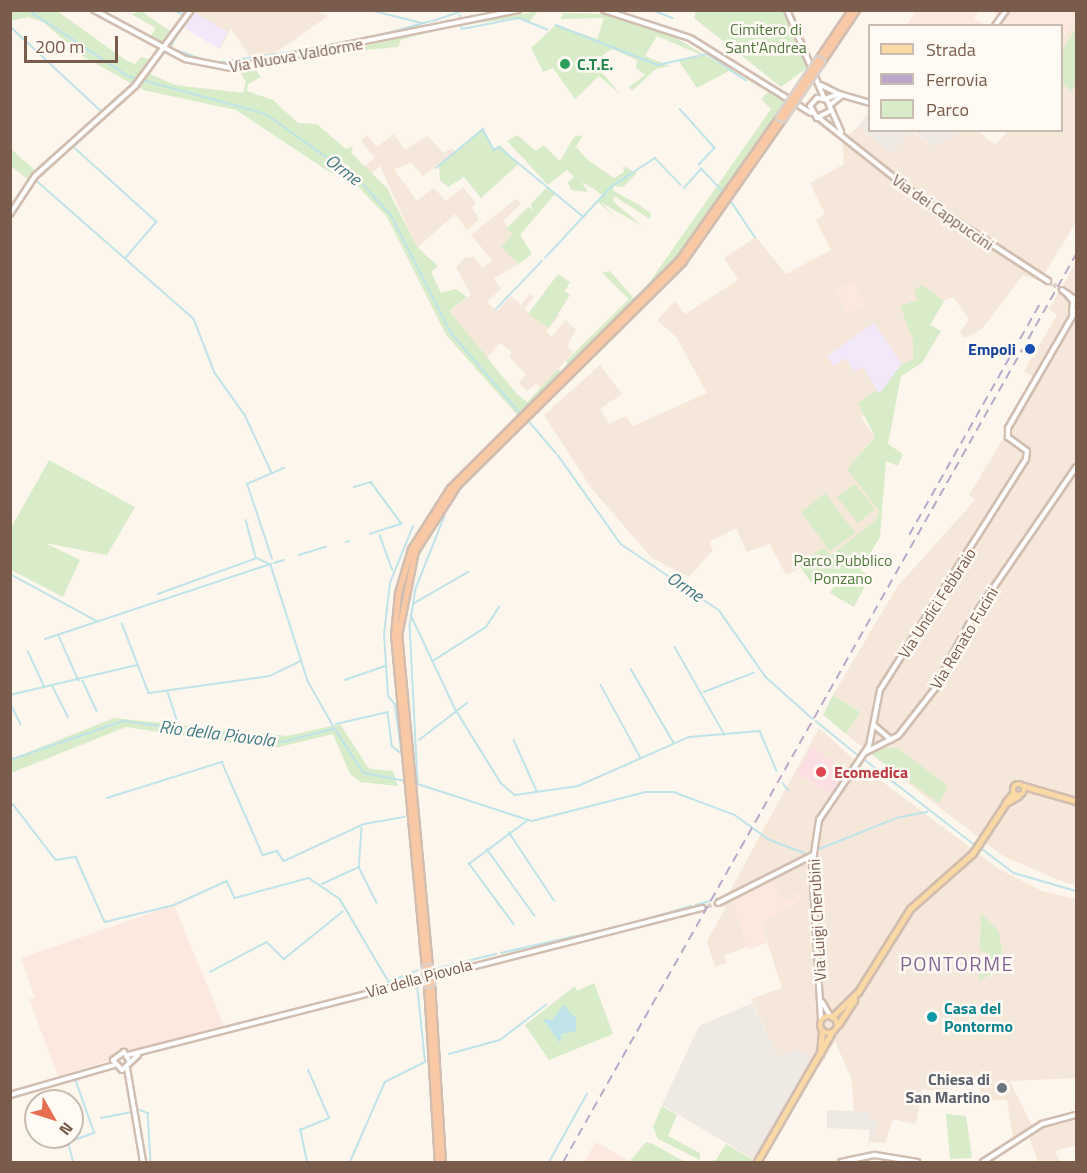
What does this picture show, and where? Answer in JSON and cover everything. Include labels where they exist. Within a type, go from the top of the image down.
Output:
[{"type":"highway","points":[[820,60],[851,10]]},
{"type":"highway","points":[[440,1162],[429,984],[399,653],[402,595],[415,551],[435,514],[521,420],[679,260],[856,10]]},
{"type":"main road","name":"Via Nuova Valdorme","points":[[94,10],[199,65],[240,68],[518,10]]},
{"type":"main road","points":[[10,214],[35,176],[135,86],[161,47],[191,10]]},
{"type":"main road","name":"Via Nuova Valdorme","points":[[508,13],[513,10]]},
{"type":"main road","points":[[604,10],[690,38],[811,113]]},
{"type":"main road","points":[[787,10],[825,99],[830,105],[844,95]]},
{"type":"main road","points":[[996,24],[1006,10]]},
{"type":"main road","points":[[811,113],[811,103],[815,99],[818,82]]},
{"type":"main road","points":[[818,82],[839,94],[868,102]]},
{"type":"main road","points":[[815,99],[825,99],[839,94]]},
{"type":"main road","points":[[789,100],[811,103]]},
{"type":"main road","name":"Via dei Cappuccini","points":[[830,105],[830,111],[844,136]]},
{"type":"main road","points":[[819,118],[830,111]]},
{"type":"main road","name":"Via dei Cappuccini","points":[[811,113],[844,136],[916,195],[1048,281]]},
{"type":"main road","points":[[1062,290],[1077,300]]},
{"type":"main road","points":[[1067,294],[1074,304],[1070,319]]},
{"type":"main road","points":[[1070,319],[1077,310]]},
{"type":"main road","name":"Via Undici Febbraio","points":[[866,752],[874,725],[880,690],[1011,485],[1027,451],[1007,432],[1070,319]]},
{"type":"main road","name":"Via Renato Fucini","points":[[866,752],[891,740],[934,690],[970,622],[1077,467]]},
{"type":"main road","points":[[874,725],[891,740]]},
{"type":"main road","name":"Via Luigi Cherubini","points":[[821,1019],[813,855],[822,814],[866,752]]},
{"type":"main road","points":[[1019,794],[1015,785],[1038,788],[1077,801]]},
{"type":"main road","points":[[1019,794],[1024,786]]},
{"type":"main road","points":[[756,1162],[831,1034],[910,909],[973,853],[1006,802],[1019,794],[1038,788]]},
{"type":"main road","points":[[718,903],[813,855]]},
{"type":"main road","name":"Via della Piovola","points":[[138,1055],[500,956],[702,908]]},
{"type":"main road","points":[[817,1061],[821,1019],[831,1016],[858,992]]},
{"type":"main road","name":"Via Luigi Cherubini","points":[[821,996],[831,1016]]},
{"type":"main road","points":[[831,1016],[838,1026]]},
{"type":"main road","points":[[821,1030],[831,1034]]},
{"type":"main road","points":[[10,1095],[106,1065],[113,1062],[118,1053],[138,1055]]},
{"type":"main road","points":[[128,1055],[130,1062]]},
{"type":"main road","points":[[138,1055],[130,1062],[126,1077],[143,1162]]},
{"type":"main road","points":[[113,1062],[126,1077]]},
{"type":"main road","points":[[119,1070],[127,1068]]},
{"type":"main road","points":[[983,1162],[1042,1124],[1077,1115]]},
{"type":"main road","points":[[841,1162],[875,1155],[917,1162]]},
{"type":"main road","points":[[850,1159],[858,1162]]},
{"type":"shaded area","points":[[314,10],[328,16],[268,58],[253,61],[231,29],[220,49],[179,24],[188,11]]},
{"type":"shaded area","points":[[192,11],[228,32],[219,49],[181,26]]},
{"type":"shaded area","points":[[916,11],[980,11],[974,18],[983,24],[907,24]]},
{"type":"shaded area","points":[[992,11],[1076,11],[1063,39],[1063,24],[997,24],[1001,19]]},
{"type":"shaded area","points":[[1076,15],[1076,222],[1040,281],[1023,275],[982,329],[965,338],[960,333],[969,319],[953,297],[944,301],[921,285],[913,360],[861,418],[875,437],[857,457],[879,511],[876,521],[830,555],[825,548],[797,562],[800,568],[786,575],[770,544],[747,552],[736,528],[709,542],[713,550],[689,577],[652,558],[591,488],[544,415],[600,365],[622,394],[600,409],[609,424],[626,416],[633,426],[707,393],[676,337],[657,320],[675,301],[685,314],[738,280],[724,258],[756,237],[786,274],[831,250],[816,220],[825,214],[810,183],[844,164],[842,142],[858,126],[892,154],[910,132],[934,147],[959,132],[979,132],[995,145],[1007,132],[1063,132],[1063,39]]},
{"type":"shaded area","points":[[868,114],[868,132],[910,132],[892,154],[858,126]]},
{"type":"shaded area","points":[[914,132],[959,132],[934,147]]},
{"type":"shaded area","points":[[394,134],[405,150],[427,136],[444,153],[452,148],[455,152],[423,176],[411,163],[394,169],[417,201],[434,188],[446,201],[463,187],[476,203],[472,208],[479,219],[467,230],[455,214],[417,248],[380,166],[369,175],[363,168],[375,158],[361,141],[367,135],[377,147]]},
{"type":"shaded area","points":[[516,199],[521,204],[503,221],[513,234],[501,247],[519,264],[494,278],[501,289],[487,302],[497,311],[511,296],[521,305],[530,294],[534,297],[525,308],[528,314],[560,315],[546,331],[551,337],[566,320],[576,330],[567,346],[573,352],[541,388],[536,384],[527,391],[519,383],[526,374],[509,357],[512,352],[500,343],[485,360],[449,311],[471,295],[456,267],[465,258],[474,257],[483,268],[492,260],[471,235]]},
{"type":"shaded area","points":[[1076,262],[1076,884],[1068,884],[1003,856],[892,771],[846,734],[860,712],[833,695],[897,587],[975,500],[969,495],[1039,380],[1024,371],[1057,315],[1049,309]]},
{"type":"shaded area","points":[[852,281],[865,304],[848,315],[835,292]]},
{"type":"shaded area","points":[[874,323],[902,364],[879,394],[863,367],[854,372],[846,358],[834,366],[827,356]]},
{"type":"shaded area","points":[[819,728],[860,765],[999,869],[1042,891],[1076,899],[1076,1078],[1010,1081],[1035,1132],[1076,1115],[1076,1145],[1055,1151],[1060,1162],[1038,1162],[1028,1134],[1013,1138],[1007,1100],[983,1100],[979,1083],[948,1086],[947,1092],[922,1089],[916,1124],[893,1119],[885,1143],[870,1142],[879,1123],[869,1120],[871,1112],[854,1111],[852,1081],[835,1041],[821,1065],[778,1056],[751,999],[782,988],[761,923],[800,900],[798,894],[784,902],[734,902],[747,947],[725,955],[726,963],[715,967],[707,941],[726,907],[721,907]]},
{"type":"shaded area","name":"Ecomedica","points":[[812,746],[848,775],[833,795],[797,773]]},
{"type":"shaded area","points":[[771,881],[784,902],[797,894],[800,900],[761,923],[767,943],[748,950],[734,902]]},
{"type":"shaded area","points":[[174,905],[224,1026],[58,1076],[29,999],[35,998],[21,958]]},
{"type":"shaded area","points":[[752,1003],[778,1056],[797,1049],[815,1060],[755,1160],[662,1105],[699,1026]]},
{"type":"shaded area","points":[[827,1110],[871,1112],[870,1120],[879,1123],[868,1146],[870,1130],[827,1128]]},
{"type":"shaded area","points":[[596,1142],[631,1162],[584,1162]]},
{"type":"green space","points":[[10,11],[57,11],[124,59],[135,64],[141,57],[151,60],[146,72],[175,85],[243,93],[246,82],[239,71],[255,69],[261,77],[248,84],[247,91],[273,100],[298,123],[317,124],[346,149],[353,146],[351,153],[387,188],[417,247],[438,266],[431,272],[441,293],[456,289],[467,297],[449,311],[517,394],[527,402],[558,369],[563,373],[519,417],[446,335],[387,217],[347,175],[331,173],[236,110],[143,90],[84,57],[43,22],[28,17],[11,21]]},
{"type":"green space","points":[[94,11],[150,37],[156,28],[131,14],[141,11],[173,33],[158,44]]},
{"type":"green space","points":[[538,11],[529,22],[519,18],[460,25]]},
{"type":"green space","name":"Cimitero di Sant'Andrea","points":[[696,11],[784,11],[808,67],[781,87],[694,18]]},
{"type":"green space","points":[[563,13],[607,14],[658,27],[765,91],[729,71],[697,88],[678,60],[701,55],[657,36],[645,56],[670,66],[656,69],[632,91],[629,87],[645,75],[636,68],[637,60],[612,49],[593,62],[621,95],[599,76],[575,99],[553,68],[543,72],[531,48],[556,25],[597,39],[604,18],[561,19]]},
{"type":"green space","points":[[1076,27],[1076,84],[1072,91],[1063,84],[1063,50]]},
{"type":"green space","points":[[445,28],[401,40],[398,47],[334,53]]},
{"type":"green space","points":[[768,92],[786,102],[683,252],[637,300],[771,109],[761,99]]},
{"type":"green space","points":[[483,129],[494,149],[500,145],[519,164],[481,198],[464,177],[448,187],[440,180],[439,165]]},
{"type":"green space","points":[[517,135],[536,151],[543,145],[560,161],[574,137],[583,135],[576,147],[588,160],[614,178],[624,172],[623,166],[637,173],[623,187],[613,186],[614,191],[641,206],[651,214],[650,219],[614,196],[613,201],[642,226],[600,202],[623,224],[598,202],[603,196],[594,189],[582,182],[588,192],[571,190],[568,182],[574,177],[567,170],[548,185],[507,141]]},
{"type":"green space","points":[[11,149],[38,173],[30,181],[11,166]]},
{"type":"green space","points":[[547,187],[555,194],[520,235],[532,254],[519,264],[501,247],[513,234],[506,229],[528,207],[532,210],[531,204]]},
{"type":"green space","points":[[610,271],[636,301],[569,367],[566,361],[629,299],[602,273]]},
{"type":"green space","points":[[558,274],[570,282],[565,291],[570,295],[549,328],[528,314]]},
{"type":"green space","name":"Parco Pubblico Ponzano","points":[[922,285],[944,301],[930,325],[941,331],[922,363],[901,376],[888,444],[903,454],[898,466],[886,461],[880,537],[860,570],[870,576],[854,607],[830,593],[834,586],[821,578],[815,585],[797,562],[825,548],[831,555],[876,520],[879,511],[847,469],[875,437],[858,403],[876,390],[879,394],[902,364],[913,360],[913,339],[900,306],[918,300],[914,290]]},
{"type":"green space","points":[[49,460],[135,507],[107,555],[45,543],[80,560],[63,597],[11,570],[11,528]]},
{"type":"green space","points":[[855,484],[875,509],[858,523],[837,497]]},
{"type":"green space","points":[[825,493],[855,533],[830,551],[801,512]]},
{"type":"green space","points":[[833,695],[860,712],[846,734],[823,715]]},
{"type":"green space","points":[[114,718],[287,736],[340,724],[369,769],[393,771],[398,786],[360,782],[350,774],[333,734],[271,749],[126,727],[11,773],[11,759]]},
{"type":"green space","points":[[880,748],[897,748],[948,786],[939,803],[870,753]]},
{"type":"green space","points":[[981,913],[999,932],[1003,958],[997,972],[979,980],[978,967],[987,966],[989,954],[980,950]]},
{"type":"green space","points":[[594,983],[613,1034],[549,1060],[525,1025],[575,986],[577,991]]},
{"type":"green space","points":[[662,1106],[677,1115],[668,1136],[700,1153],[700,1160],[658,1139],[653,1127]]},
{"type":"green space","points":[[946,1114],[966,1116],[972,1158],[950,1159]]},
{"type":"green space","points":[[646,1142],[651,1143],[685,1162],[630,1161]]},
{"type":"green space","points":[[726,1144],[753,1160],[751,1162],[708,1162],[716,1160]]},
{"type":"water","points":[[563,1005],[576,1018],[576,1031],[562,1034],[560,1043],[543,1019],[552,1020]]},
{"type":"waterway","name":"Orme","points":[[10,11],[14,10]]},
{"type":"waterway","name":"Orme","points":[[28,10],[128,76],[266,114],[360,181],[391,215],[452,334],[521,414]]},
{"type":"waterway","points":[[173,10],[184,15]]},
{"type":"waterway","points":[[370,10],[422,23]]},
{"type":"waterway","points":[[433,21],[465,10]]},
{"type":"waterway","points":[[652,10],[673,18]]},
{"type":"waterway","points":[[460,15],[462,29],[519,18],[548,30]]},
{"type":"waterway","points":[[369,38],[431,21]]},
{"type":"waterway","points":[[556,25],[658,65],[707,54],[746,80]]},
{"type":"waterway","points":[[11,27],[102,112]]},
{"type":"waterway","points":[[182,27],[171,48],[213,63],[318,48]]},
{"type":"waterway","points":[[680,109],[715,148],[699,165]]},
{"type":"waterway","points":[[436,168],[483,129],[494,150],[499,147],[584,217]]},
{"type":"waterway","points":[[75,148],[157,222],[126,258]]},
{"type":"waterway","points":[[545,258],[611,187],[655,158],[681,185]]},
{"type":"waterway","points":[[701,168],[723,192]]},
{"type":"waterway","points":[[684,188],[701,169]]},
{"type":"waterway","points":[[37,181],[194,319],[215,373],[245,415],[272,473]]},
{"type":"waterway","points":[[729,198],[755,237]]},
{"type":"waterway","points":[[496,309],[542,261]]},
{"type":"waterway","name":"Orme","points":[[527,419],[556,453]]},
{"type":"waterway","name":"Orme","points":[[558,455],[621,544],[719,610],[766,677],[813,719]]},
{"type":"waterway","points":[[272,559],[247,484],[284,468]]},
{"type":"waterway","points":[[354,487],[371,482],[402,524],[371,534]]},
{"type":"waterway","name":"Rio della Piovola","points":[[445,516],[416,589],[410,625],[418,784],[532,821],[646,792],[674,792],[735,815],[768,839],[805,853]]},
{"type":"waterway","points":[[246,520],[256,557]]},
{"type":"waterway","points":[[335,729],[364,773],[405,781],[395,705],[388,696],[384,634],[390,583],[413,526]]},
{"type":"waterway","points":[[380,535],[393,570]]},
{"type":"waterway","points":[[299,555],[326,547]]},
{"type":"waterway","points":[[158,594],[257,558],[270,564]]},
{"type":"waterway","points":[[274,563],[284,560]]},
{"type":"waterway","points":[[45,639],[271,564]]},
{"type":"waterway","points":[[271,565],[308,681],[335,729]]},
{"type":"waterway","points":[[413,604],[468,572]]},
{"type":"waterway","points":[[10,574],[97,621]]},
{"type":"waterway","points":[[433,661],[486,627],[499,607]]},
{"type":"waterway","points":[[411,615],[456,710],[501,783],[515,795],[578,786],[689,737],[760,731],[777,771]]},
{"type":"waterway","points":[[122,623],[149,693],[270,676],[301,661]]},
{"type":"waterway","points":[[59,636],[79,681]]},
{"type":"waterway","points":[[675,647],[725,735]]},
{"type":"waterway","points":[[28,651],[44,686]]},
{"type":"waterway","points":[[10,695],[137,665]]},
{"type":"waterway","points":[[345,680],[385,666]]},
{"type":"waterway","points":[[631,669],[674,743]]},
{"type":"waterway","points":[[704,692],[753,673]]},
{"type":"waterway","points":[[83,681],[97,711]]},
{"type":"waterway","points":[[52,685],[68,717]]},
{"type":"waterway","points":[[601,685],[641,758]]},
{"type":"waterway","points":[[168,692],[180,728]]},
{"type":"waterway","points":[[10,702],[21,725]]},
{"type":"waterway","points":[[419,740],[467,703]]},
{"type":"waterway","points":[[336,724],[388,712],[392,746],[401,753]]},
{"type":"waterway","name":"Rio della Piovola","points":[[10,760],[123,721],[283,742],[333,729]]},
{"type":"waterway","name":"Orme","points":[[816,721],[859,756]]},
{"type":"waterway","points":[[514,740],[537,791]]},
{"type":"waterway","name":"Orme","points":[[864,759],[975,845]]},
{"type":"waterway","points":[[107,798],[222,762],[263,855],[277,851],[284,861],[364,824],[404,817]]},
{"type":"waterway","points":[[783,783],[788,790]]},
{"type":"waterway","points":[[13,804],[56,860],[76,857],[105,922],[174,905],[227,881],[235,898],[309,878],[340,899],[389,982],[418,970]]},
{"type":"waterway","name":"Rio della Piovola","points":[[896,818],[927,812]]},
{"type":"waterway","name":"Rio della Piovola","points":[[817,850],[894,819]]},
{"type":"waterway","points":[[514,925],[469,864],[528,820]]},
{"type":"waterway","points":[[362,828],[359,867],[377,903]]},
{"type":"waterway","points":[[509,832],[554,900]]},
{"type":"waterway","name":"Orme","points":[[981,848],[1014,873],[1076,891]]},
{"type":"waterway","points":[[487,849],[535,916]]},
{"type":"waterway","points":[[322,884],[359,867]]},
{"type":"waterway","points":[[716,899],[727,897]]},
{"type":"waterway","points":[[696,905],[710,901]]},
{"type":"waterway","points":[[631,924],[691,906]]},
{"type":"waterway","points":[[210,972],[267,942],[284,959],[342,912]]},
{"type":"waterway","points":[[501,953],[620,926]]},
{"type":"waterway","points":[[439,968],[496,954]]},
{"type":"waterway","points":[[350,1162],[385,1082],[425,1062],[417,984]]},
{"type":"waterway","points":[[449,1054],[500,1040],[546,1005]]},
{"type":"waterway","points":[[307,1162],[300,1130],[329,1118],[308,1070]]},
{"type":"waterway","points":[[73,1162],[68,1142],[94,1133],[75,1079]]},
{"type":"waterway","points":[[549,1162],[587,1094]]},
{"type":"waterway","points":[[140,1110],[148,1113],[151,1162]]},
{"type":"waterway","points":[[101,1118],[131,1112]]},
{"type":"tunnel","points":[[1048,281],[1062,290]]},
{"type":"tunnel","points":[[702,908],[718,903]]},
{"type":"railway","points":[[563,1162],[1076,254]]},
{"type":"railway","points":[[909,535],[1040,303]]},
{"type":"place","name":"C.T.E.","points":[[565,64]]},
{"type":"place","name":"Empoli","points":[[1030,349]]},
{"type":"place","name":"Ecomedica","points":[[821,772]]},
{"type":"place","name":"Casa del Pontormo","points":[[932,1017]]},
{"type":"place","name":"Chiesa di San Martino","points":[[1002,1088]]},
{"type":"district","name":"PONTORME","points":[[957,963]]}]
